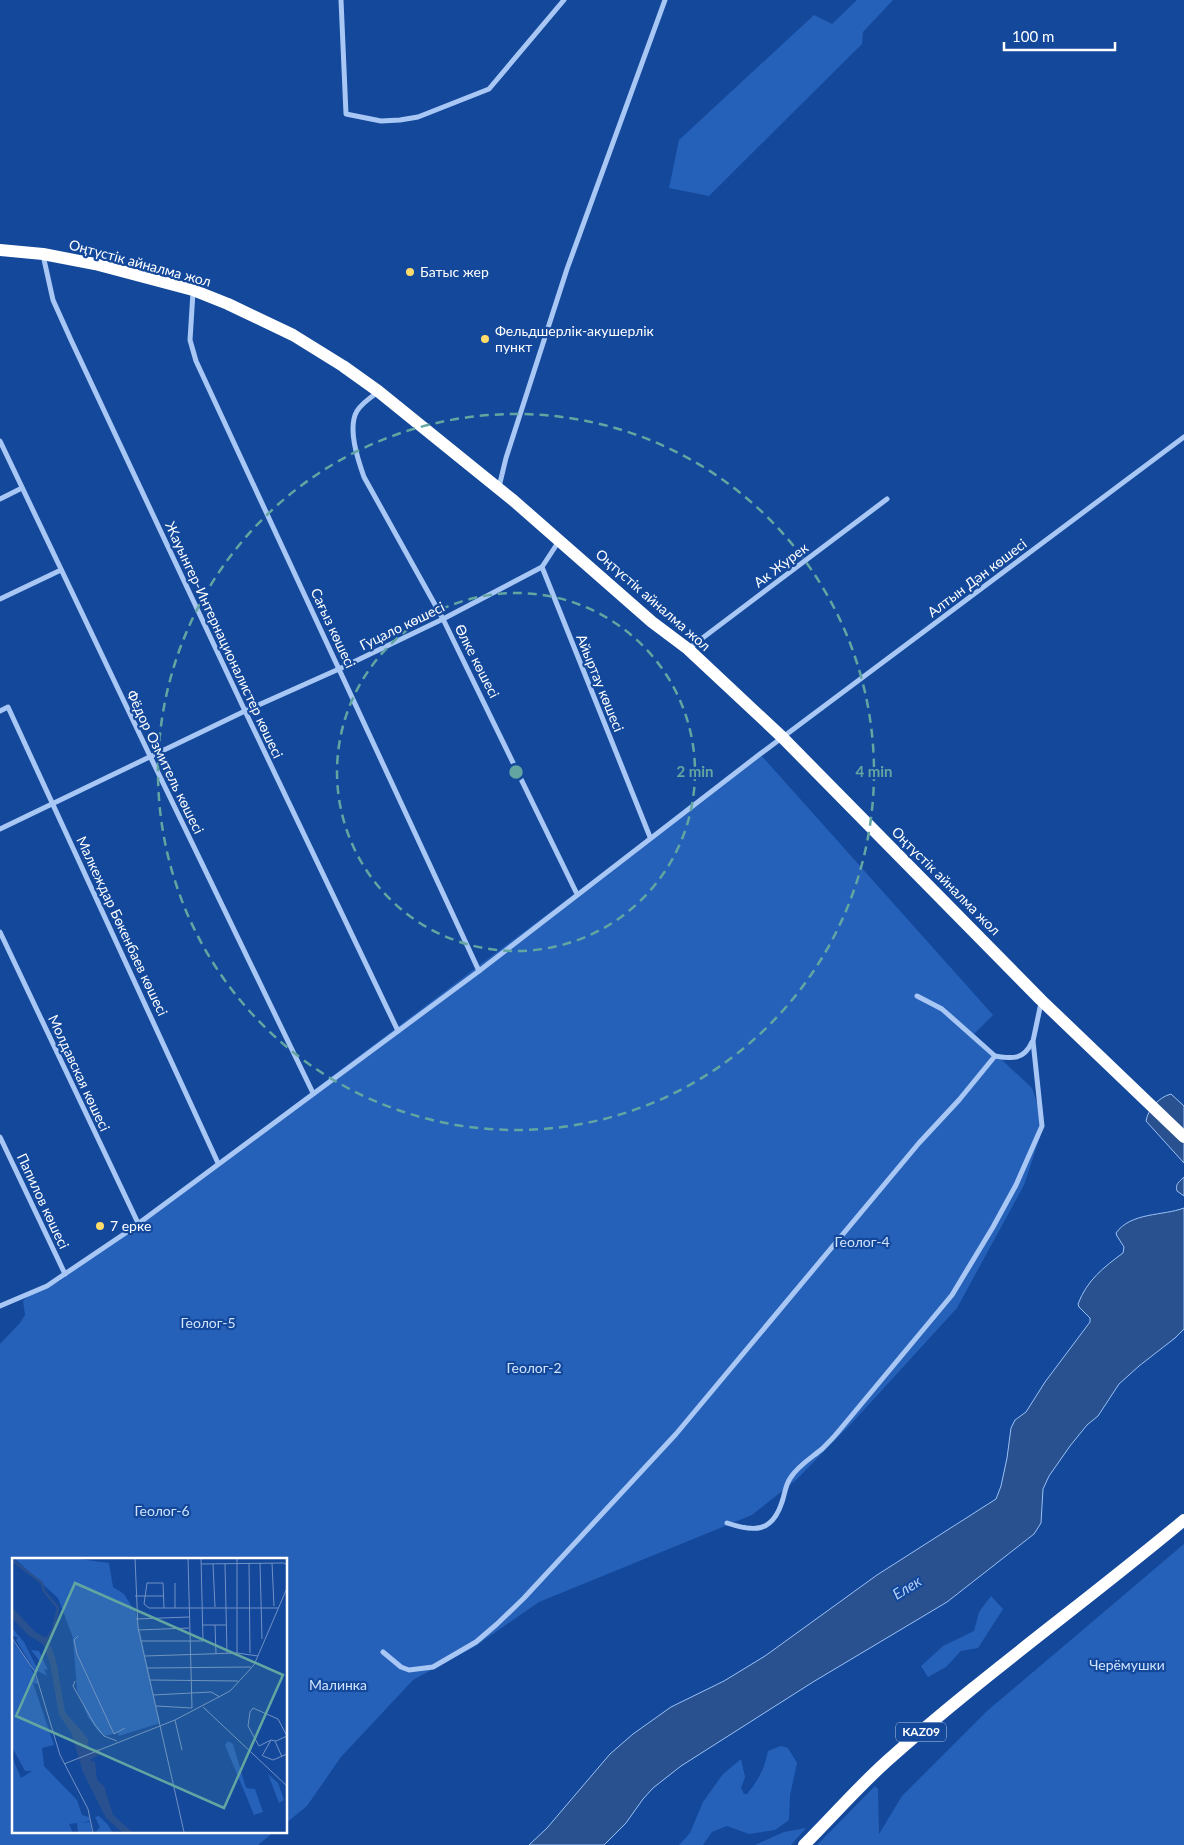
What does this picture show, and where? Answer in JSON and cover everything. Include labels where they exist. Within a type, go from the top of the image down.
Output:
[{"type":"highway","name":"Оңтүстік айналма жол","points":[[0,250],[43,254],[95,264],[194,290],[292,335],[343,366],[378,391],[560,540],[652,622],[688,649],[782,736],[1042,1000],[1184,1137]]},
{"type":"highway","name":"KAZ09","points":[[804,1845],[885,1763],[971,1689],[1184,1520]]},
{"type":"street","points":[[342,0],[346,114],[381,121],[418,117],[490,89],[564,0]]},
{"type":"street","points":[[498,489],[506,458],[567,269],[665,0]]},
{"type":"street","name":"Жауынгер-Интернационалистер көшесі","points":[[43,254],[53,300],[244,710],[398,1032]]},
{"type":"street","name":"Сағыз көшесі","points":[[194,290],[190,340],[196,362],[479,970]]},
{"type":"street","name":"Өлке көшесі","points":[[378,391],[361,405],[354,418],[355,442],[364,477],[443,619],[577,894]]},
{"type":"street","name":"Алтын Дән көшесі","points":[[0,1306],[47,1286],[138,1223],[313,1092],[398,1032],[782,736],[1184,437]]},
{"type":"street","name":"Фёдор Озмитель көшесі","points":[[0,441],[313,1092]]},
{"type":"street","points":[[0,499],[22,488]]},
{"type":"street","name":"Ак Журек","points":[[688,649],[888,499]]},
{"type":"street","points":[[542,568],[560,540]]},
{"type":"street","name":"Гуцало көшесі","points":[[0,829],[244,710],[443,619],[542,568]]},
{"type":"street","name":"Айыртау көшесі","points":[[542,568],[650,837]]},
{"type":"street","points":[[0,600],[61,570]]},
{"type":"street","name":"Малкеждар Бөкенбаев көшесі","points":[[0,711],[8,707],[218,1163]]},
{"type":"street","name":"Молдавская көшесі","points":[[0,932],[138,1223]]},
{"type":"street","points":[[917,996],[942,1009],[995,1056],[1007,1058],[1020,1056],[1028,1051],[1033,1041],[1042,1000]]},
{"type":"street","points":[[727,1523],[753,1530],[771,1522],[777,1514],[784,1490],[791,1477],[800,1466],[838,1432],[952,1295],[1016,1185],[1042,1126],[1033,1041]]},
{"type":"street","points":[[383,1652],[400,1667],[409,1670],[433,1667],[476,1642],[524,1598],[676,1434],[919,1143],[959,1100],[995,1056]]},
{"type":"street","name":"Папилов көшесі","points":[[0,1137],[65,1274]]},
{"type":"green space","points":[[857,0],[893,0],[863,32],[862,44],[709,196],[669,188],[679,140],[814,15],[832,24]]},
{"type":"green space","points":[[760,754],[993,1015],[974,1034],[1032,1088],[1044,1125],[1024,1185],[957,1308],[851,1424],[796,1480],[752,1515],[539,1602],[474,1647],[413,1680],[341,1757],[307,1806],[288,1821],[288,1558],[12,1558],[12,1832],[274,1832],[258,1845],[0,1845],[0,1344],[25,1315],[23,1301],[28,1296],[60,1281]]},
{"type":"green space","name":"Черёмушки","points":[[1184,1544],[1184,1845],[817,1845],[875,1786],[878,1789],[879,1834],[902,1796],[987,1711]]},
{"type":"green space","points":[[991,1596],[1003,1609],[978,1648],[961,1651],[946,1667],[928,1677],[921,1666],[943,1646],[974,1631],[979,1612]]},
{"type":"green space","points":[[781,1746],[788,1748],[797,1763],[790,1795],[789,1820],[775,1830],[749,1834],[727,1826],[712,1832],[703,1845],[679,1845],[690,1833],[703,1802],[723,1774],[741,1759],[745,1777],[741,1788],[744,1794],[747,1794],[755,1784],[765,1764],[768,1751]]},
{"type":"green space","points":[[806,1828],[791,1845],[755,1845],[784,1832]]},
{"type":"water","points":[[1171,1094],[1184,1106],[1184,1163],[1146,1121],[1149,1112],[1155,1104]]},
{"type":"water","points":[[1184,1177],[1184,1196],[1177,1191],[1177,1187]]},
{"type":"water","name":"Елек","points":[[1184,1208],[1184,1329],[1119,1384],[1098,1416],[1087,1425],[1070,1446],[1049,1476],[1043,1489],[1041,1523],[1034,1534],[947,1602],[813,1682],[681,1766],[653,1788],[626,1823],[604,1845],[529,1845],[547,1828],[610,1754],[633,1734],[671,1707],[724,1681],[765,1656],[877,1575],[996,1499],[1007,1458],[1011,1428],[1015,1420],[1026,1412],[1045,1382],[1090,1322],[1090,1318],[1078,1304],[1091,1281],[1123,1253],[1124,1247],[1116,1233],[1130,1221]]},
{"type":"place","name":"Батыс жер","points":[[410,272]]},
{"type":"place","name":"Фельдшерлік-акушерлік пункт","points":[[485,339]]},
{"type":"place","name":"7 ерке","points":[[100,1226]]},
{"type":"park label","name":"Геолог-4","points":[[862,1242]]},
{"type":"park label","name":"Геолог-5","points":[[208,1323]]},
{"type":"park label","name":"Геолог-2","points":[[534,1368]]},
{"type":"park label","name":"Геолог-6","points":[[162,1511]]},
{"type":"park label","name":"Малинка","points":[[338,1685]]}]
